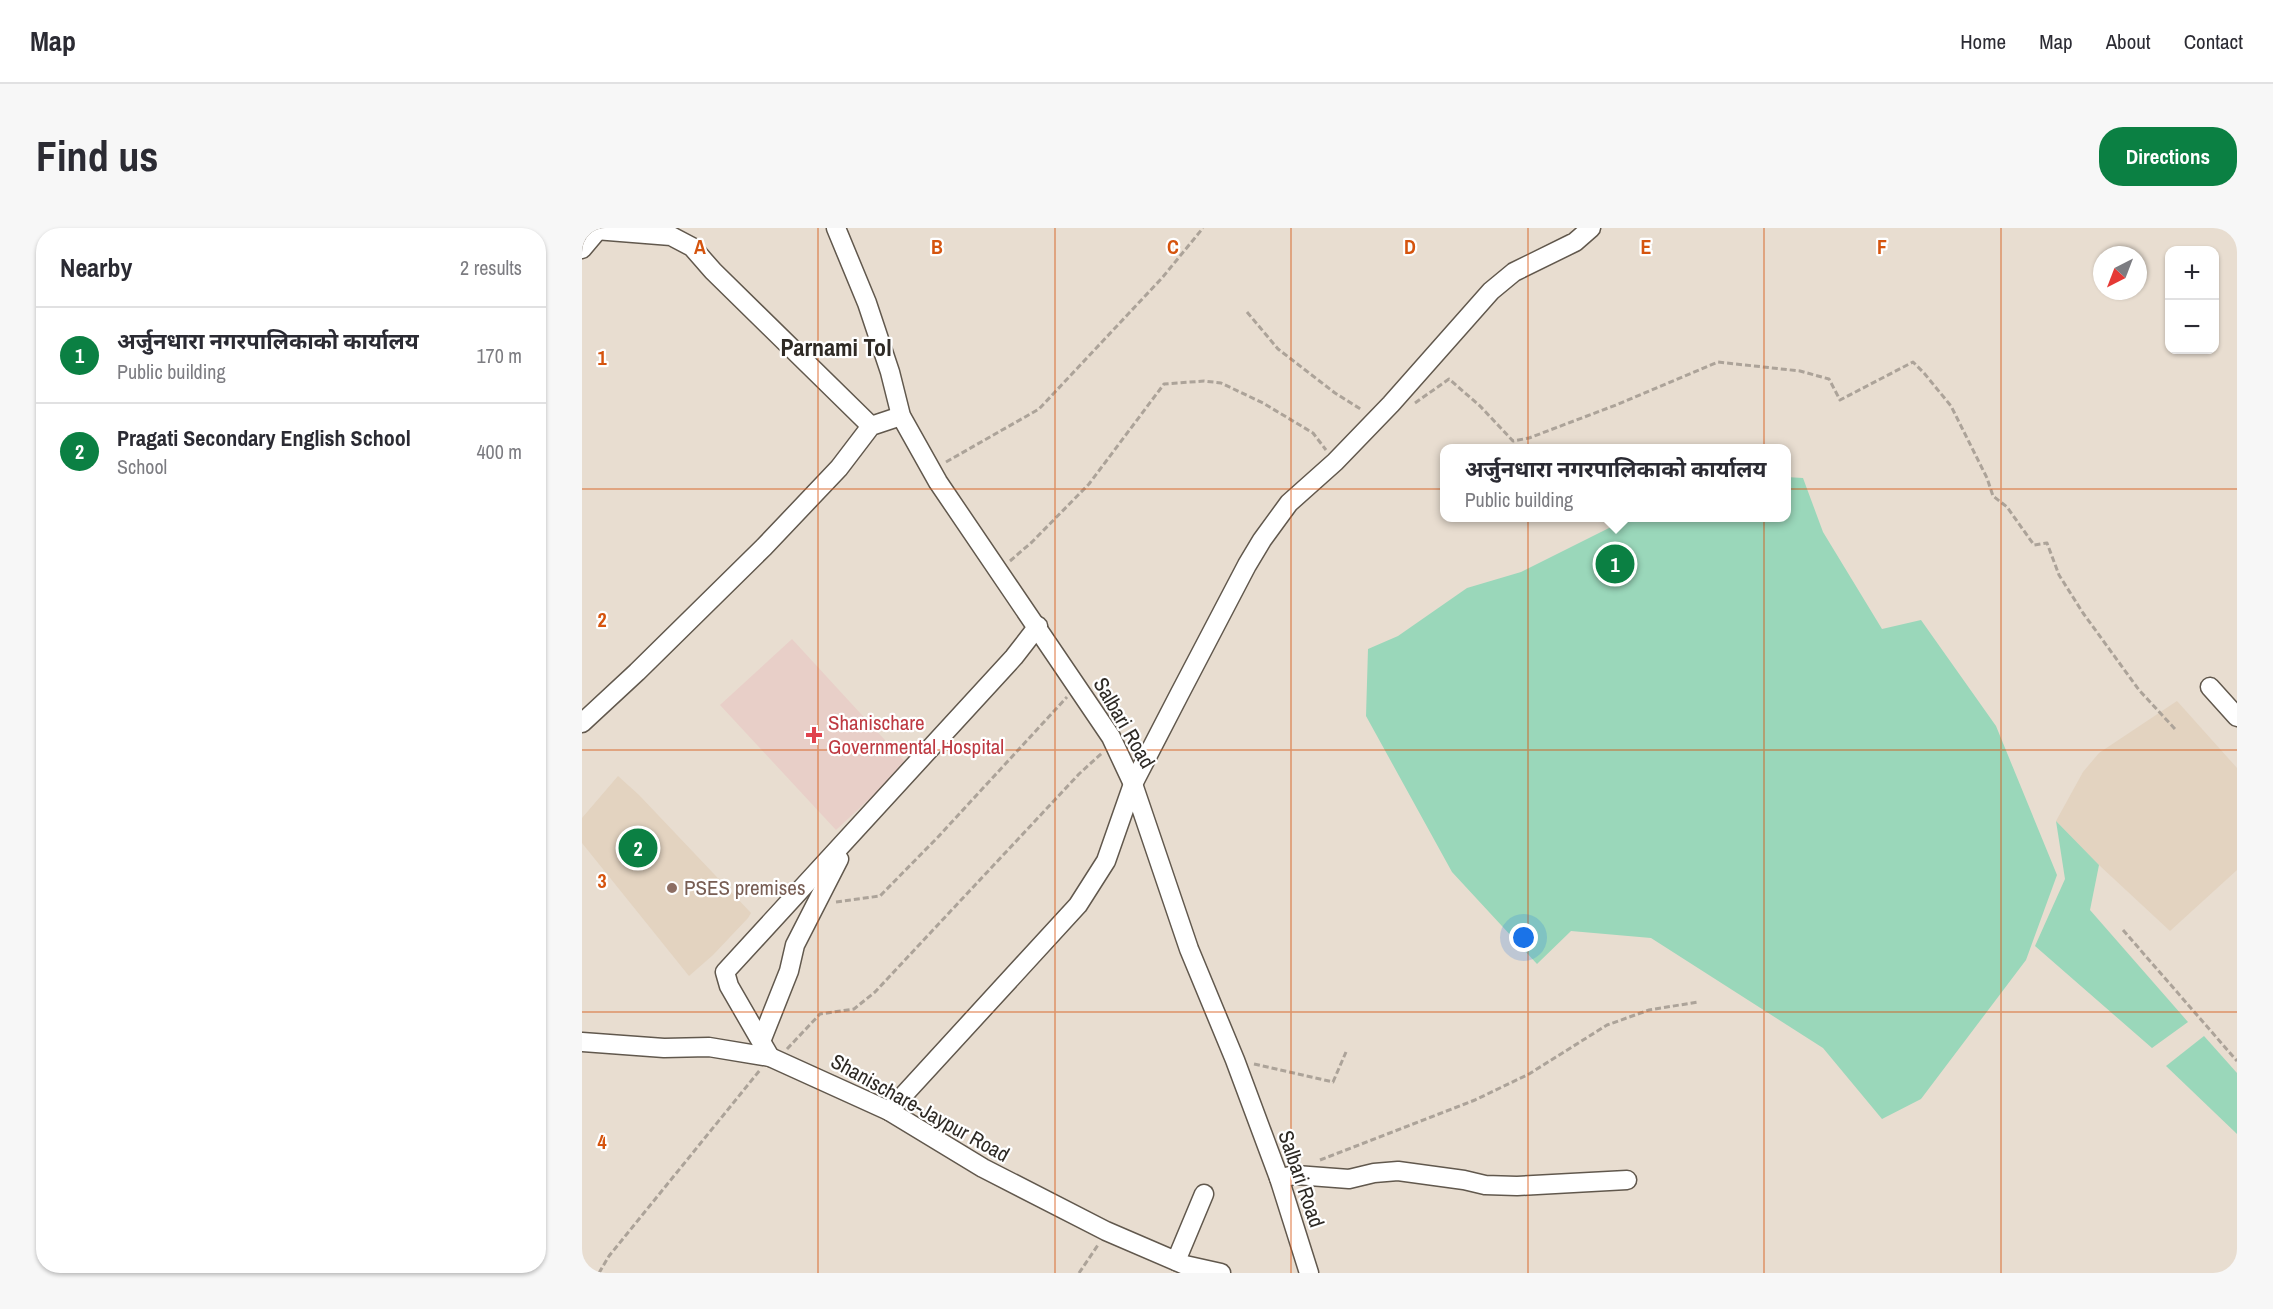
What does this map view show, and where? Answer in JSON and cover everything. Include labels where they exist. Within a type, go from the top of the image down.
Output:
[{"type":"street","name":"Salbari Road","points":[[836,228],[867,303],[890,372],[901,416],[931,470],[1111,737],[1133,784],[1189,949],[1287,1177],[1309,1273]]},
{"type":"street","points":[[888,1111],[1078,905],[1106,861],[1133,784],[1262,540],[1289,503],[1335,462],[1377,419],[1491,291],[1514,272],[1575,242],[1591,228]]},
{"type":"street","points":[[582,249],[590,230],[670,237],[692,247],[713,271],[871,426]]},
{"type":"street","points":[[582,723],[764,547],[839,468],[871,426],[901,416]]},
{"type":"street","points":[[773,1058],[729,986],[725,972],[1014,657],[1038,626]]},
{"type":"street","points":[[2210,687],[2237,717]]},
{"type":"street","points":[[762,1039],[789,971],[795,945],[851,836]]},
{"type":"street","name":"Shanischare-Jaypur Road","points":[[582,1042],[664,1048],[709,1047],[773,1058],[888,1111],[983,1168],[1107,1231],[1181,1266],[1221,1273]]},
{"type":"street","points":[[1287,1177],[1349,1179],[1374,1173],[1398,1171],[1485,1185],[1517,1186],[1627,1180]]},
{"type":"street","points":[[1181,1266],[1204,1194]]},
{"type":"path","points":[[931,470],[1039,409],[1162,278],[1203,228]]},
{"type":"path","points":[[1247,312],[1278,349],[1335,393],[1377,419]]},
{"type":"path","points":[[1414,404],[1449,379],[1480,406],[1513,441],[1529,438],[1584,417],[1718,362],[1800,371],[1829,379],[1840,400],[1913,362],[1951,406],[1993,496],[2007,507],[2034,545],[2047,543],[2059,575],[2083,613],[2139,690],[2175,729]]},
{"type":"path","points":[[999,570],[1032,542],[1089,484],[1164,384],[1204,381],[1221,383],[1263,403],[1313,433],[1335,462]]},
{"type":"path","points":[[812,912],[840,900],[880,896],[938,837],[1077,686]]},
{"type":"path","points":[[599,1273],[609,1256],[773,1058],[820,1014],[854,1009],[875,992],[1093,760],[1101,753],[1119,754]]},
{"type":"path","points":[[2123,930],[2237,1061]]},
{"type":"path","points":[[1287,1177],[1304,1166],[1484,1096],[1529,1074],[1607,1025],[1649,1010],[1698,1002]]},
{"type":"path","points":[[1235,1060],[1333,1082],[1346,1052]]},
{"type":"path","points":[[1079,1273],[1107,1231]]},
{"type":"shaded area","name":"Shanischare Governmental Hospital","points":[[792,639],[907,764],[836,830],[720,705]]},
{"type":"shaded area","points":[[2177,701],[2237,768],[2237,870],[2170,931],[2099,865],[2056,821],[2083,772],[2099,753]]},
{"type":"shaded area","name":"PSES premises","points":[[618,776],[639,795],[751,913],[713,955],[689,976],[582,843],[582,818]]},
{"type":"green space","points":[[1791,477],[1803,478],[1823,532],[1882,629],[1921,620],[1996,726],[2057,875],[2026,960],[1921,1099],[1882,1119],[1823,1048],[1651,938],[1571,931],[1537,964],[1452,872],[1366,716],[1368,649],[1398,636],[1467,588],[1521,572],[1621,522],[1791,522]]},
{"type":"green space","points":[[2056,821],[2099,865],[2090,910],[2188,1022],[2152,1048],[2035,946],[2065,879]]},
{"type":"green space","points":[[2204,1036],[2237,1073],[2237,1134],[2166,1066]]},
{"type":"place","name":"अर्जुनधारा नगरपालिकाको कार्यालय","points":[[1615,564]]},
{"type":"place","name":"Shanischare Governmental Hospital","points":[[814,735]]},
{"type":"place","name":"Pragati Secondary English School","points":[[638,848]]},
{"type":"place","name":"PSES premises","points":[[672,888]]},
{"type":"district","name":"Parnami Tol","points":[[836,348]]}]
